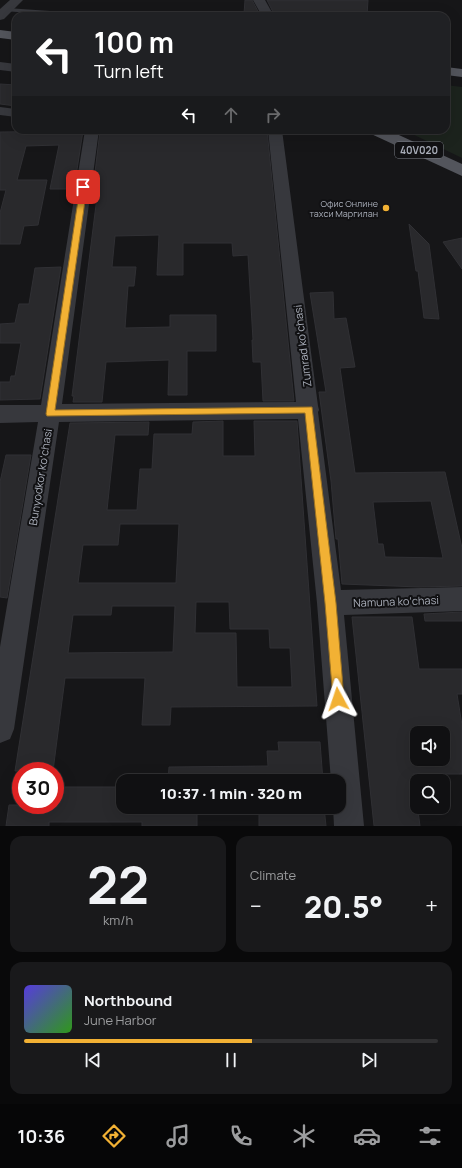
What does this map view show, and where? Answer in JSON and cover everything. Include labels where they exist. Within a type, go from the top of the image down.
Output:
[{"type":"main road","points":[[2,15],[12,22]]},
{"type":"main road","points":[[0,34],[12,36]]},
{"type":"main road","points":[[450,72],[462,73]]},
{"type":"main road","name":"40V020","points":[[384,134],[436,157],[462,171]]},
{"type":"street","points":[[2,15],[16,0]]},
{"type":"street","points":[[259,0],[266,12]]},
{"type":"street","points":[[0,66],[12,68]]},
{"type":"street","points":[[0,111],[12,112]]},
{"type":"street","name":"Bunyodkor koʻchasi","points":[[0,729],[50,414],[91,134]]},
{"type":"street","name":"Zumrad koʻchasi","points":[[275,134],[309,410],[330,603],[350,826]]},
{"type":"street","points":[[0,414],[309,410]]},
{"type":"street","name":"Namuna koʻchasi","points":[[330,603],[462,599]]},
{"type":"lane","points":[[2,15],[12,15]]},
{"type":"shaded area","points":[[450,86],[462,87],[462,158],[412,134],[450,134]]},
{"type":"building","points":[[245,0],[252,0],[258,12],[244,12]]},
{"type":"building","points":[[267,0],[368,0],[367,12],[273,12]]},
{"type":"building","points":[[0,84],[12,85],[12,106],[0,104]]},
{"type":"building","points":[[0,132],[12,132],[12,134],[83,134],[74,189],[50,189],[59,145],[26,146],[17,180],[47,180],[38,225],[24,226],[20,244],[0,244],[0,213],[6,190],[0,190]]},
{"type":"building","points":[[100,134],[267,134],[294,401],[263,401],[261,362],[253,362],[248,255],[233,256],[232,243],[183,243],[183,275],[157,275],[159,235],[115,236],[112,267],[136,267],[134,286],[128,286],[125,328],[170,327],[170,315],[216,315],[216,351],[187,351],[187,395],[168,395],[169,360],[106,362],[102,402],[73,402],[74,396],[72,396],[98,189],[93,189]]},
{"type":"building","points":[[409,224],[429,244],[439,319],[424,318],[418,271],[416,271]]},
{"type":"building","points":[[462,238],[462,269],[443,242]]},
{"type":"building","points":[[61,267],[40,399],[0,400],[0,382],[10,382],[11,376],[15,376],[21,343],[0,343],[0,324],[15,323],[19,304],[29,304],[35,268]]},
{"type":"building","points":[[333,292],[334,319],[346,318],[355,367],[340,368],[355,473],[445,472],[462,548],[462,586],[419,587],[342,584],[338,539],[336,539],[331,481],[319,392],[326,392],[310,293]],"holes":[[[431,501],[443,558],[385,557],[383,544],[378,544],[373,502]]]},
{"type":"building","points":[[223,421],[223,456],[255,456],[254,421],[297,421],[317,706],[171,707],[170,725],[142,725],[145,678],[65,678],[54,762],[16,762],[70,423],[149,422],[148,435],[115,435],[107,510],[137,510],[140,469],[152,469],[154,434],[192,434],[193,422]],"holes":[[[120,524],[179,524],[176,583],[78,583],[83,545],[118,545]],[[196,602],[229,602],[230,629],[269,629],[270,648],[290,648],[292,687],[237,687],[236,633],[195,633]],[[112,606],[175,606],[173,652],[68,653],[73,615],[111,615]]]},
{"type":"building","points":[[6,455],[31,455],[7,598],[0,597],[0,482]]},
{"type":"building","points":[[462,612],[462,621],[425,621],[424,614]]},
{"type":"building","points":[[352,617],[412,617],[419,669],[462,669],[462,694],[457,694],[462,725],[462,774],[410,774],[410,814],[418,814],[420,826],[374,826]]},
{"type":"building","points":[[278,742],[320,742],[322,774],[168,774],[169,767],[268,766],[267,751],[279,751]]},
{"type":"building","points":[[64,787],[116,787],[116,814],[197,814],[197,826],[142,826],[142,822],[49,822],[49,826],[6,826],[9,805],[12,805],[12,814],[64,814]]},
{"type":"building","points":[[259,814],[325,814],[326,826],[259,826]]},
{"type":"place","name":"Офис Онлине тахси Маргилан","points":[[386,208]]},
{"type":"route","points":[[83,187],[50,414],[309,410],[330,603],[338,699]]}]
